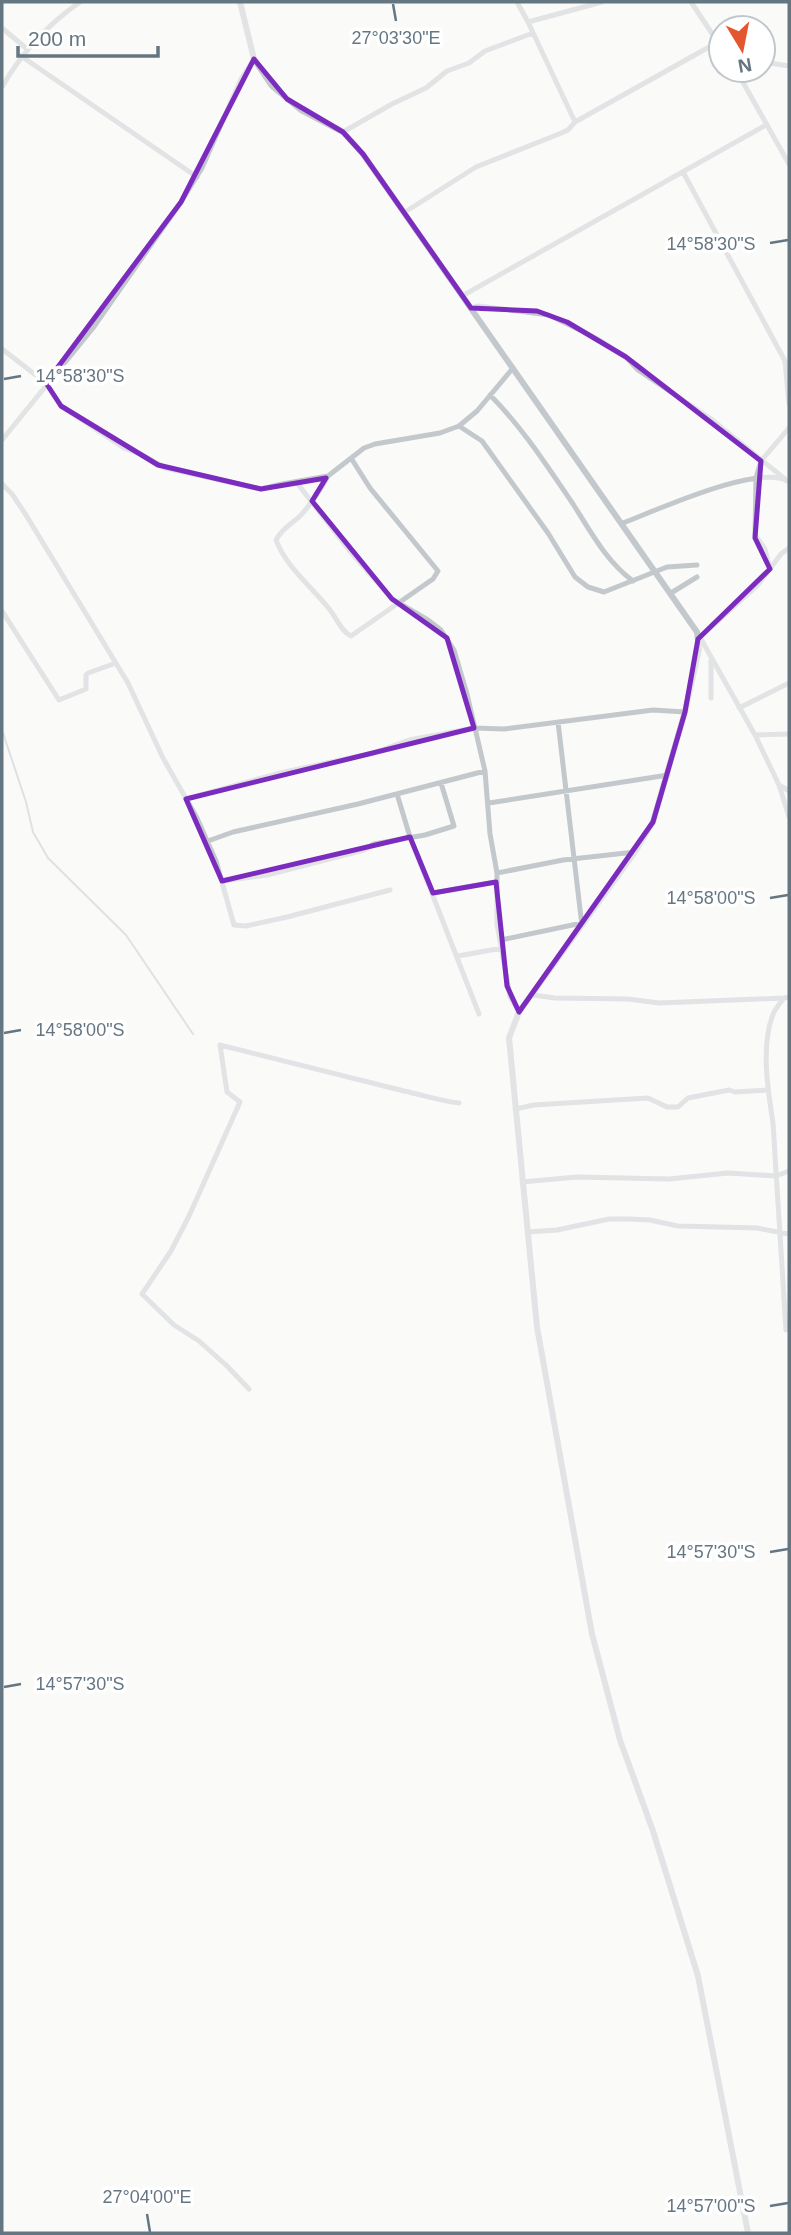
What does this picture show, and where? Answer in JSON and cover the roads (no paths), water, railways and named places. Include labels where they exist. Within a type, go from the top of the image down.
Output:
[{"type":"street","points":[[2,87],[21,56],[43,31],[80,2]]},
{"type":"street","points":[[240,2],[254,59],[272,86],[287,99],[343,132],[363,154],[671,593],[699,635],[755,735],[779,785],[789,817]]},
{"type":"street","points":[[517,2],[575,122]]},
{"type":"street","points":[[528,22],[602,2]]},
{"type":"street","points":[[691,2],[707,26]]},
{"type":"street","points":[[2,28],[27,50]]},
{"type":"street","points":[[343,132],[426,88],[447,71],[466,64],[485,51],[533,33]]},
{"type":"street","points":[[405,212],[476,167],[568,130],[575,122],[707,50]]},
{"type":"street","points":[[21,56],[197,177]]},
{"type":"street","points":[[2,440],[93,328],[197,177],[242,79],[254,59]]},
{"type":"street","points":[[744,84],[789,164]]},
{"type":"street","points":[[462,296],[766,125]]},
{"type":"street","points":[[683,172],[787,360],[789,404]]},
{"type":"street","points":[[471,308],[479,306],[537,312],[567,322],[626,356],[638,370],[712,419],[787,481]]},
{"type":"street","points":[[2,349],[46,383],[61,406],[124,448],[165,468],[261,489],[328,477]]},
{"type":"street","points":[[2,360],[8,353]]},
{"type":"street","points":[[351,458],[370,488],[438,571],[433,579],[353,635],[347,635],[277,542],[280,532],[300,516],[328,477],[351,458],[375,444],[440,433],[459,426],[469,420],[513,368]]},
{"type":"street","points":[[490,395],[533,447],[613,565],[633,580]]},
{"type":"street","points":[[459,426],[482,441],[548,533],[575,577],[596,591],[604,592],[678,565],[697,565]]},
{"type":"street","points":[[770,569],[765,549],[755,535],[756,478],[761,461],[789,428]]},
{"type":"street","points":[[623,523],[678,501],[756,478],[787,481]]},
{"type":"street","points":[[297,483],[349,550],[392,598],[428,620],[447,638],[461,670],[485,771],[496,873],[498,924],[510,997],[519,1012]]},
{"type":"street","points":[[2,484],[26,515],[116,663],[208,841],[233,922],[238,926],[287,918],[390,890]]},
{"type":"street","points":[[748,2233],[698,1976],[653,1831],[620,1740],[592,1634],[537,1327],[509,1038],[519,1012],[635,852],[653,822],[685,712],[699,649],[699,635],[757,586],[781,554],[789,548]]},
{"type":"street","points":[[671,593],[697,576]]},
{"type":"street","points":[[2,611],[59,700],[86,689],[88,673],[116,663]]},
{"type":"street","points":[[711,657],[711,698]]},
{"type":"street","points":[[739,708],[789,683]]},
{"type":"street","points":[[186,799],[280,773],[373,752],[409,740],[474,728],[504,729],[653,710],[685,712]]},
{"type":"street","points":[[558,722],[582,924]]},
{"type":"street","points":[[755,735],[789,734]]},
{"type":"street","points":[[208,841],[233,832],[485,771]]},
{"type":"street","points":[[489,803],[668,775]]},
{"type":"street","points":[[222,881],[267,875],[364,850],[374,844],[454,826],[441,783]]},
{"type":"street","points":[[779,785],[789,791]]},
{"type":"street","points":[[397,794],[410,837],[480,1014]]},
{"type":"street","points":[[496,873],[635,852]]},
{"type":"street","points":[[433,893],[496,882]]},
{"type":"street","points":[[501,940],[582,924]]},
{"type":"street","points":[[458,956],[502,948]]},
{"type":"street","points":[[533,995],[659,1003],[786,998]]},
{"type":"street","points":[[786,998],[772,1014],[767,1034],[768,1090],[774,1123],[786,1330]]},
{"type":"street","points":[[249,1389],[199,1341],[174,1325],[142,1294],[183,1228],[240,1102],[227,1092],[220,1045],[434,1096],[445,1102],[459,1103]]},
{"type":"street","points":[[515,1110],[534,1105],[648,1098],[667,1107],[678,1107],[688,1098],[729,1090],[768,1090]]},
{"type":"street","points":[[522,1182],[590,1176],[669,1179],[728,1173],[776,1176],[789,1171]]},
{"type":"street","points":[[528,1232],[557,1230],[609,1219],[629,1219],[650,1220],[671,1226],[757,1228],[789,1234]]},
{"type":"waterway","points":[[2,730],[33,832],[48,858],[126,935],[193,1034]]}]
